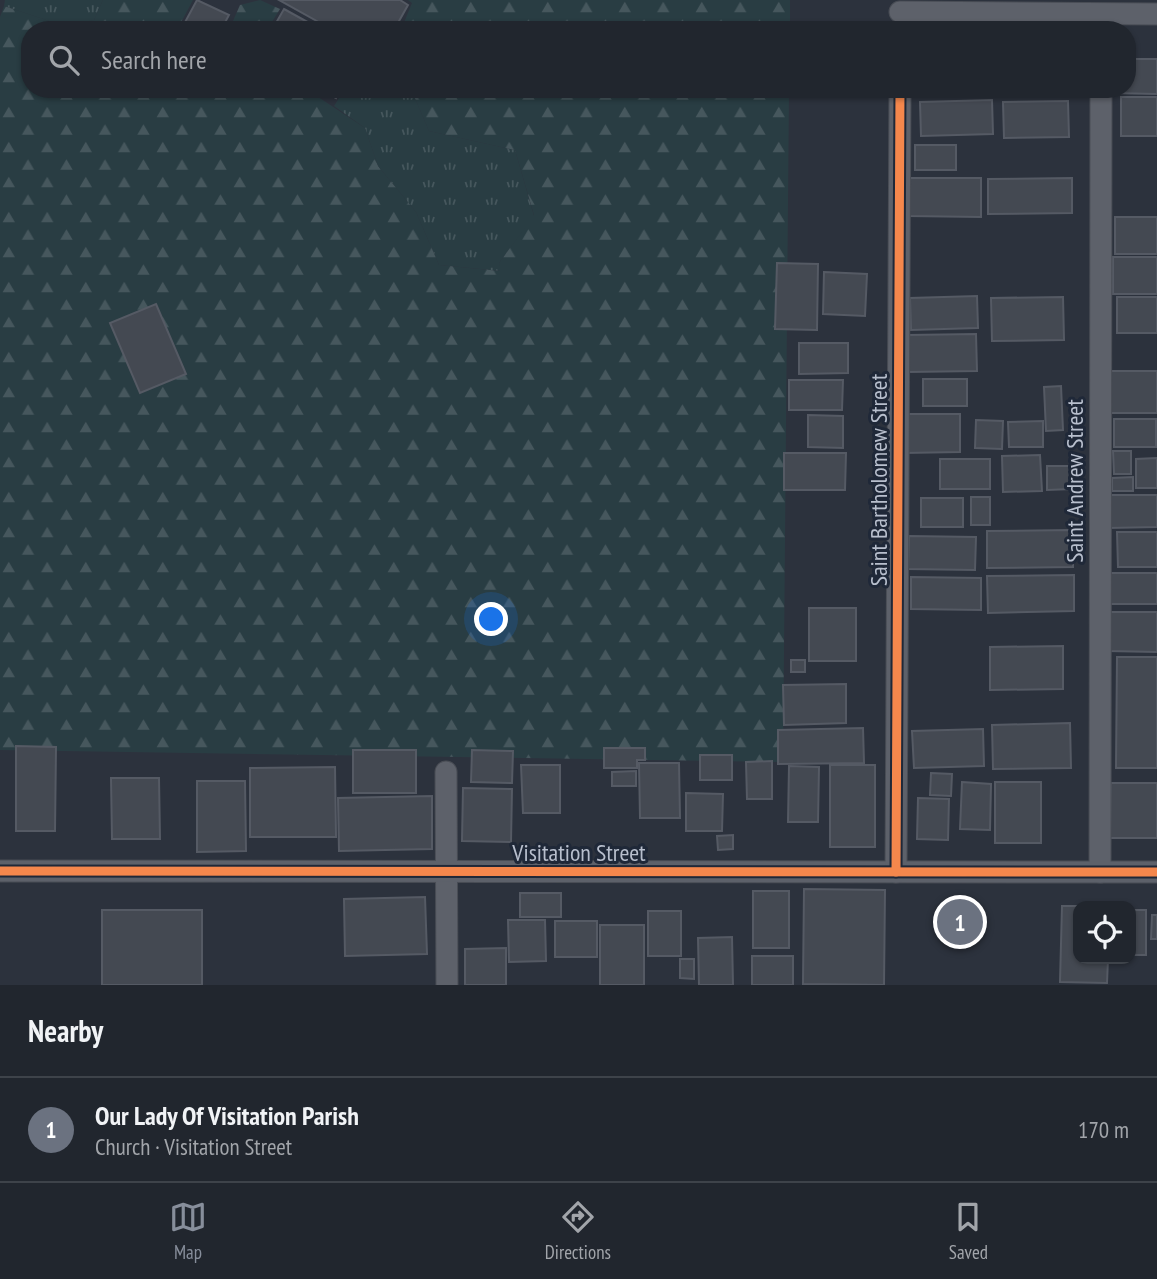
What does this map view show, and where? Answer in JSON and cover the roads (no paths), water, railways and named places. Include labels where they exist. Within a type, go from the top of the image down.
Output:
[{"type":"street","points":[[900,14],[1157,14]]},
{"type":"street","name":"Saint Bartholomew Street","points":[[895,872],[900,98]]},
{"type":"street","name":"Saint Andrew Street","points":[[1100,872],[1101,98]]},
{"type":"street","points":[[446,772],[447,985]]},
{"type":"street","name":"Visitation Street","points":[[0,871],[1157,872]]},
{"type":"place","name":"Our Lady Of Visitation Parish","points":[[960,922]]}]
